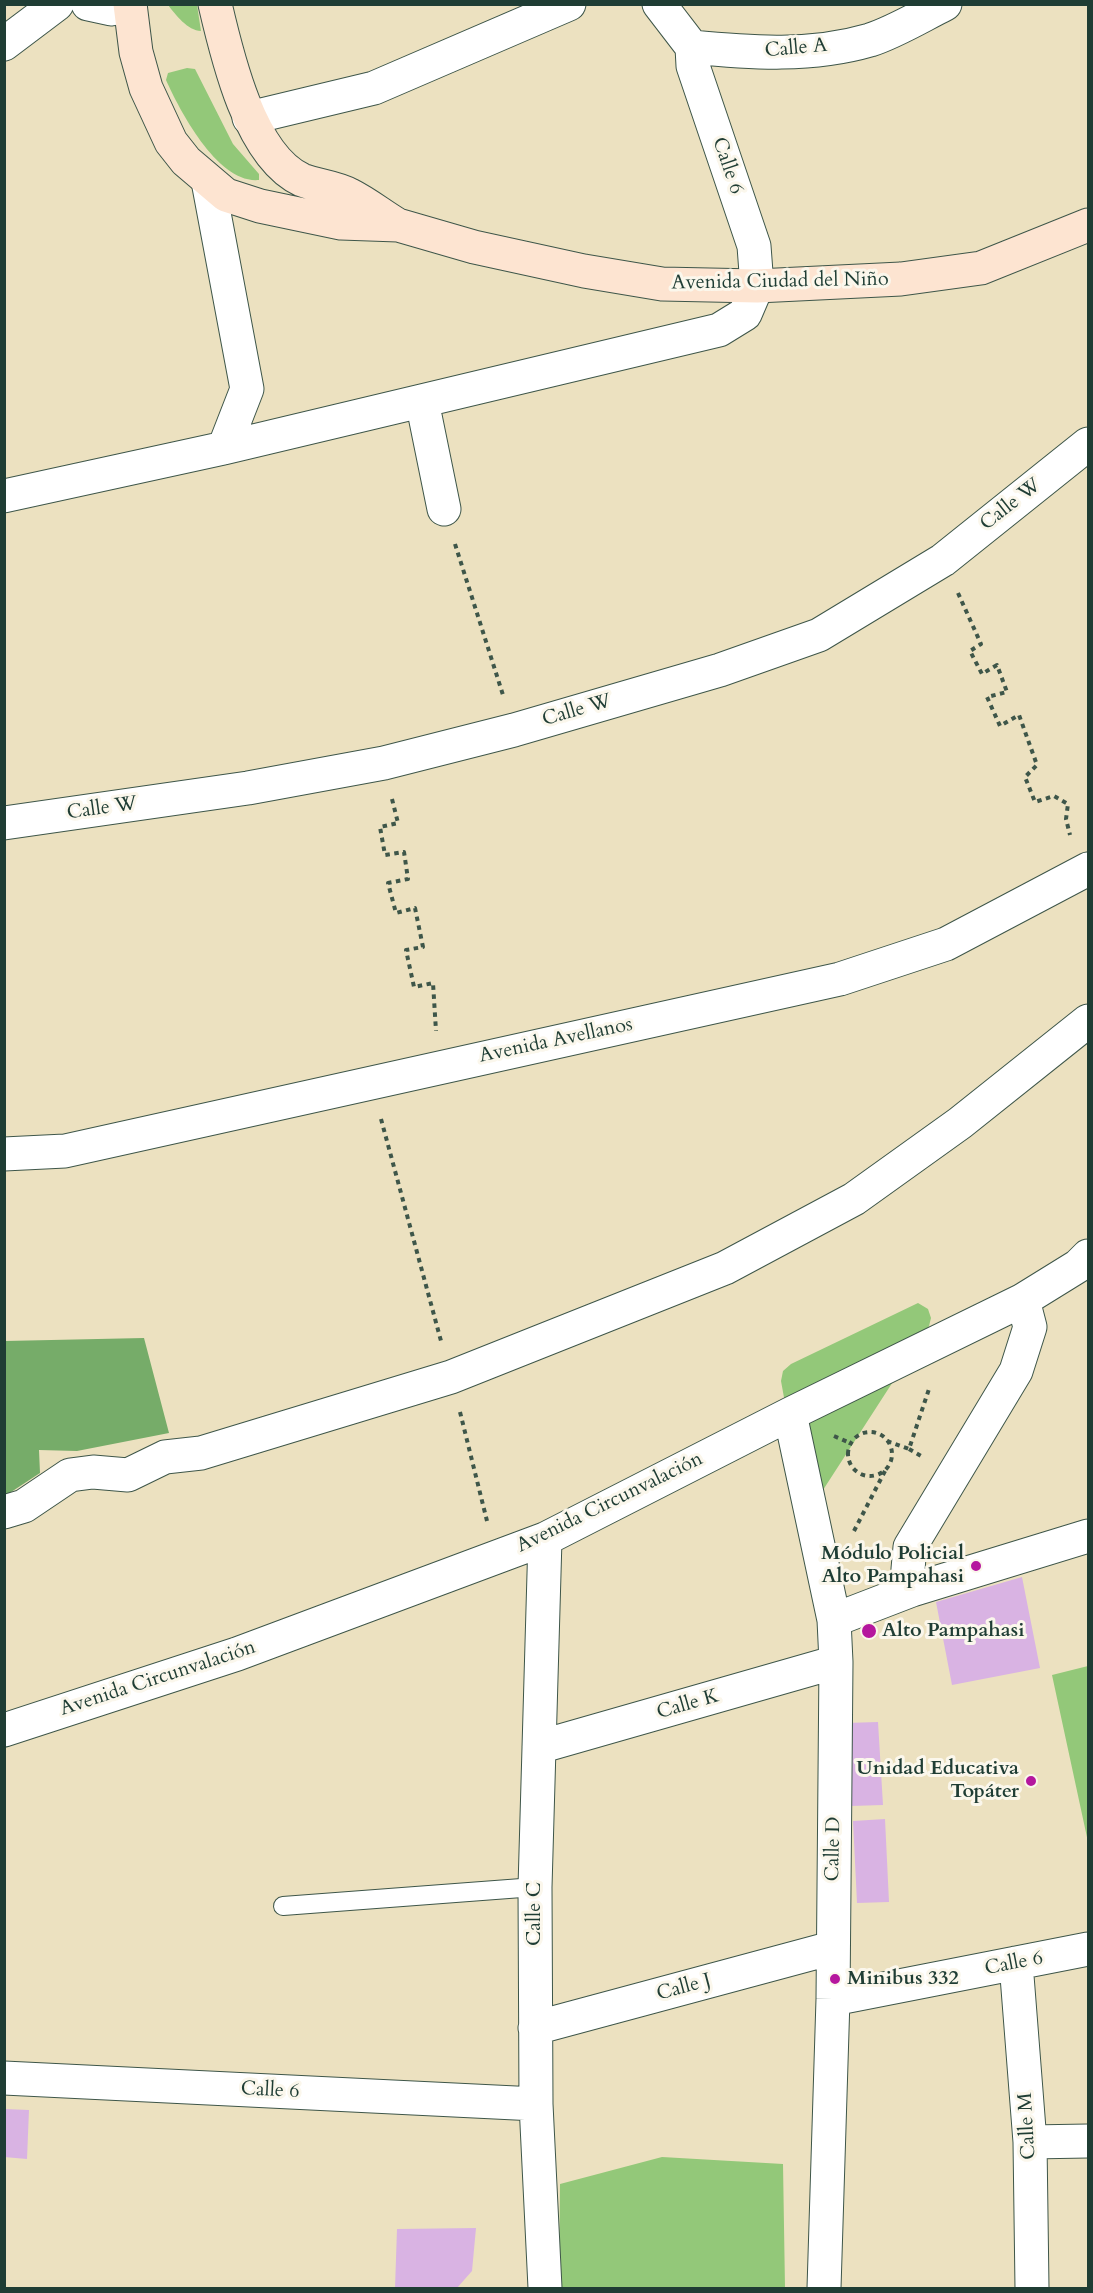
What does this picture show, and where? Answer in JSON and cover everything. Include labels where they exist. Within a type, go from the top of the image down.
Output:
[{"type":"main road","name":"Avenida Ciudad del Niño","points":[[215,4],[223,40],[249,118],[277,160],[301,179],[349,194],[398,225]]},
{"type":"main road","name":"Avenida Ciudad del Niño","points":[[130,5],[136,52],[146,88],[171,142],[208,181],[226,195],[260,206],[341,223],[398,225],[474,247],[584,271],[662,284],[757,286],[901,279],[981,268],[1089,225]]},
{"type":"street","points":[[4,44],[57,4]]},
{"type":"street","points":[[88,4],[111,9],[130,5]]},
{"type":"street","points":[[249,118],[374,88],[569,4]]},
{"type":"street","points":[[659,4],[692,48]]},
{"type":"street","name":"Calle A","points":[[692,48],[797,53],[871,40],[945,4]]},
{"type":"street","name":"Calle 6","points":[[692,48],[693,66],[754,246],[757,286]]},
{"type":"street","points":[[208,181],[247,389],[224,448]]},
{"type":"street","points":[[4,496],[224,448],[718,330],[745,314],[757,286]]},
{"type":"street","points":[[422,401],[444,509]]},
{"type":"street","name":"Calle W","points":[[4,823],[248,788],[384,763],[514,730],[720,670],[819,635],[943,560],[1089,444]]},
{"type":"street","name":"Avenida Avellanos","points":[[4,1154],[65,1151],[371,1081],[840,979],[946,944],[1084,871]]},
{"type":"street","points":[[4,1512],[24,1506],[70,1475],[93,1472],[128,1475],[165,1456],[201,1453],[451,1377],[725,1268],[854,1198],[960,1124],[1089,1022]]},
{"type":"street","name":"Avenida Circunvalación","points":[[4,1730],[237,1654],[544,1539],[790,1414],[1023,1300],[1078,1266],[1089,1256]]},
{"type":"street","points":[[912,1590],[908,1569],[910,1546],[1016,1371],[1030,1327],[1023,1300]]},
{"type":"street","name":"Calle D","points":[[790,1414],[834,1620],[836,1662],[833,1999],[824,2289]]},
{"type":"street","points":[[834,1620],[912,1590],[1089,1536]]},
{"type":"street","name":"Calle C","points":[[544,1539],[535,1887],[536,2104],[544,2289]]},
{"type":"street","name":"Calle K","points":[[539,1747],[836,1662]]},
{"type":"street","name":"Calle J","points":[[535,2028],[832,1948]]},
{"type":"street","name":"Calle 6","points":[[833,1999],[1089,1949]]},
{"type":"street","name":"Calle M","points":[[1016,1963],[1030,2142],[1032,2289]]},
{"type":"street","name":"Calle 6","points":[[4,2078],[536,2104]]},
{"type":"street","points":[[1030,2142],[1089,2141]]},
{"type":"lane","points":[[283,1905],[535,1887]]},
{"type":"path","points":[[444,509],[514,730]]},
{"type":"path","points":[[943,560],[981,644],[970,651],[982,674],[997,665],[1007,692],[987,698],[1000,726],[1019,715],[1036,765],[1025,777],[1035,802],[1054,796],[1068,804],[1066,819],[1084,871]]},
{"type":"path","points":[[384,763],[398,823],[380,827],[385,855],[404,852],[408,879],[388,883],[396,913],[415,908],[423,947],[406,950],[414,987],[433,983],[438,1067]]},
{"type":"path","points":[[371,1081],[451,1377],[495,1557]]},
{"type":"path","points":[[909,1449],[930,1386],[920,1391]]},
{"type":"path","points":[[831,1444],[833,1436],[840,1430]]},
{"type":"path","points":[[888,1465],[876,1475],[859,1473],[848,1459],[850,1443],[864,1432],[872,1432],[927,1459]]},
{"type":"path","points":[[833,1436],[850,1443]]},
{"type":"path","points":[[853,1533],[891,1457],[887,1441]]},
{"type":"green space","points":[[168,5],[197,5],[201,31],[187,25]]},
{"type":"green space","points":[[187,68],[195,69],[233,144],[259,174],[259,180],[244,178],[229,170],[202,143],[191,126],[166,80],[168,73]]},
{"type":"green space","points":[[918,1303],[928,1309],[931,1318],[929,1326],[823,1490],[799,1480],[781,1381],[783,1371],[791,1364]]},
{"type":"green space","points":[[144,1338],[169,1433],[77,1451],[39,1450],[40,1473],[5,1496],[5,1341]]},
{"type":"green space","points":[[1088,1666],[1088,1842],[1052,1675]]},
{"type":"green space","points":[[662,2157],[783,2164],[785,2288],[559,2288],[560,2184]]},
{"type":"building","points":[[1022,1577],[1040,1668],[952,1685],[936,1602]]},
{"type":"building","points":[[878,1722],[883,1805],[851,1806],[846,1723]]},
{"type":"building","points":[[885,1819],[889,1902],[857,1903],[853,1821]]},
{"type":"building","points":[[4,2109],[29,2110],[27,2159],[4,2157]]},
{"type":"building","points":[[476,2228],[472,2271],[457,2288],[395,2288],[397,2229]]},
{"type":"place","name":"Módulo Policial Alto Pampahasi","points":[[976,1566]]},
{"type":"place","name":"Alto Pampahasi","points":[[869,1631]]},
{"type":"place","name":"Unidad Educativa Topáter","points":[[1031,1781]]},
{"type":"place","name":"Minibus 332","points":[[835,1979]]}]
